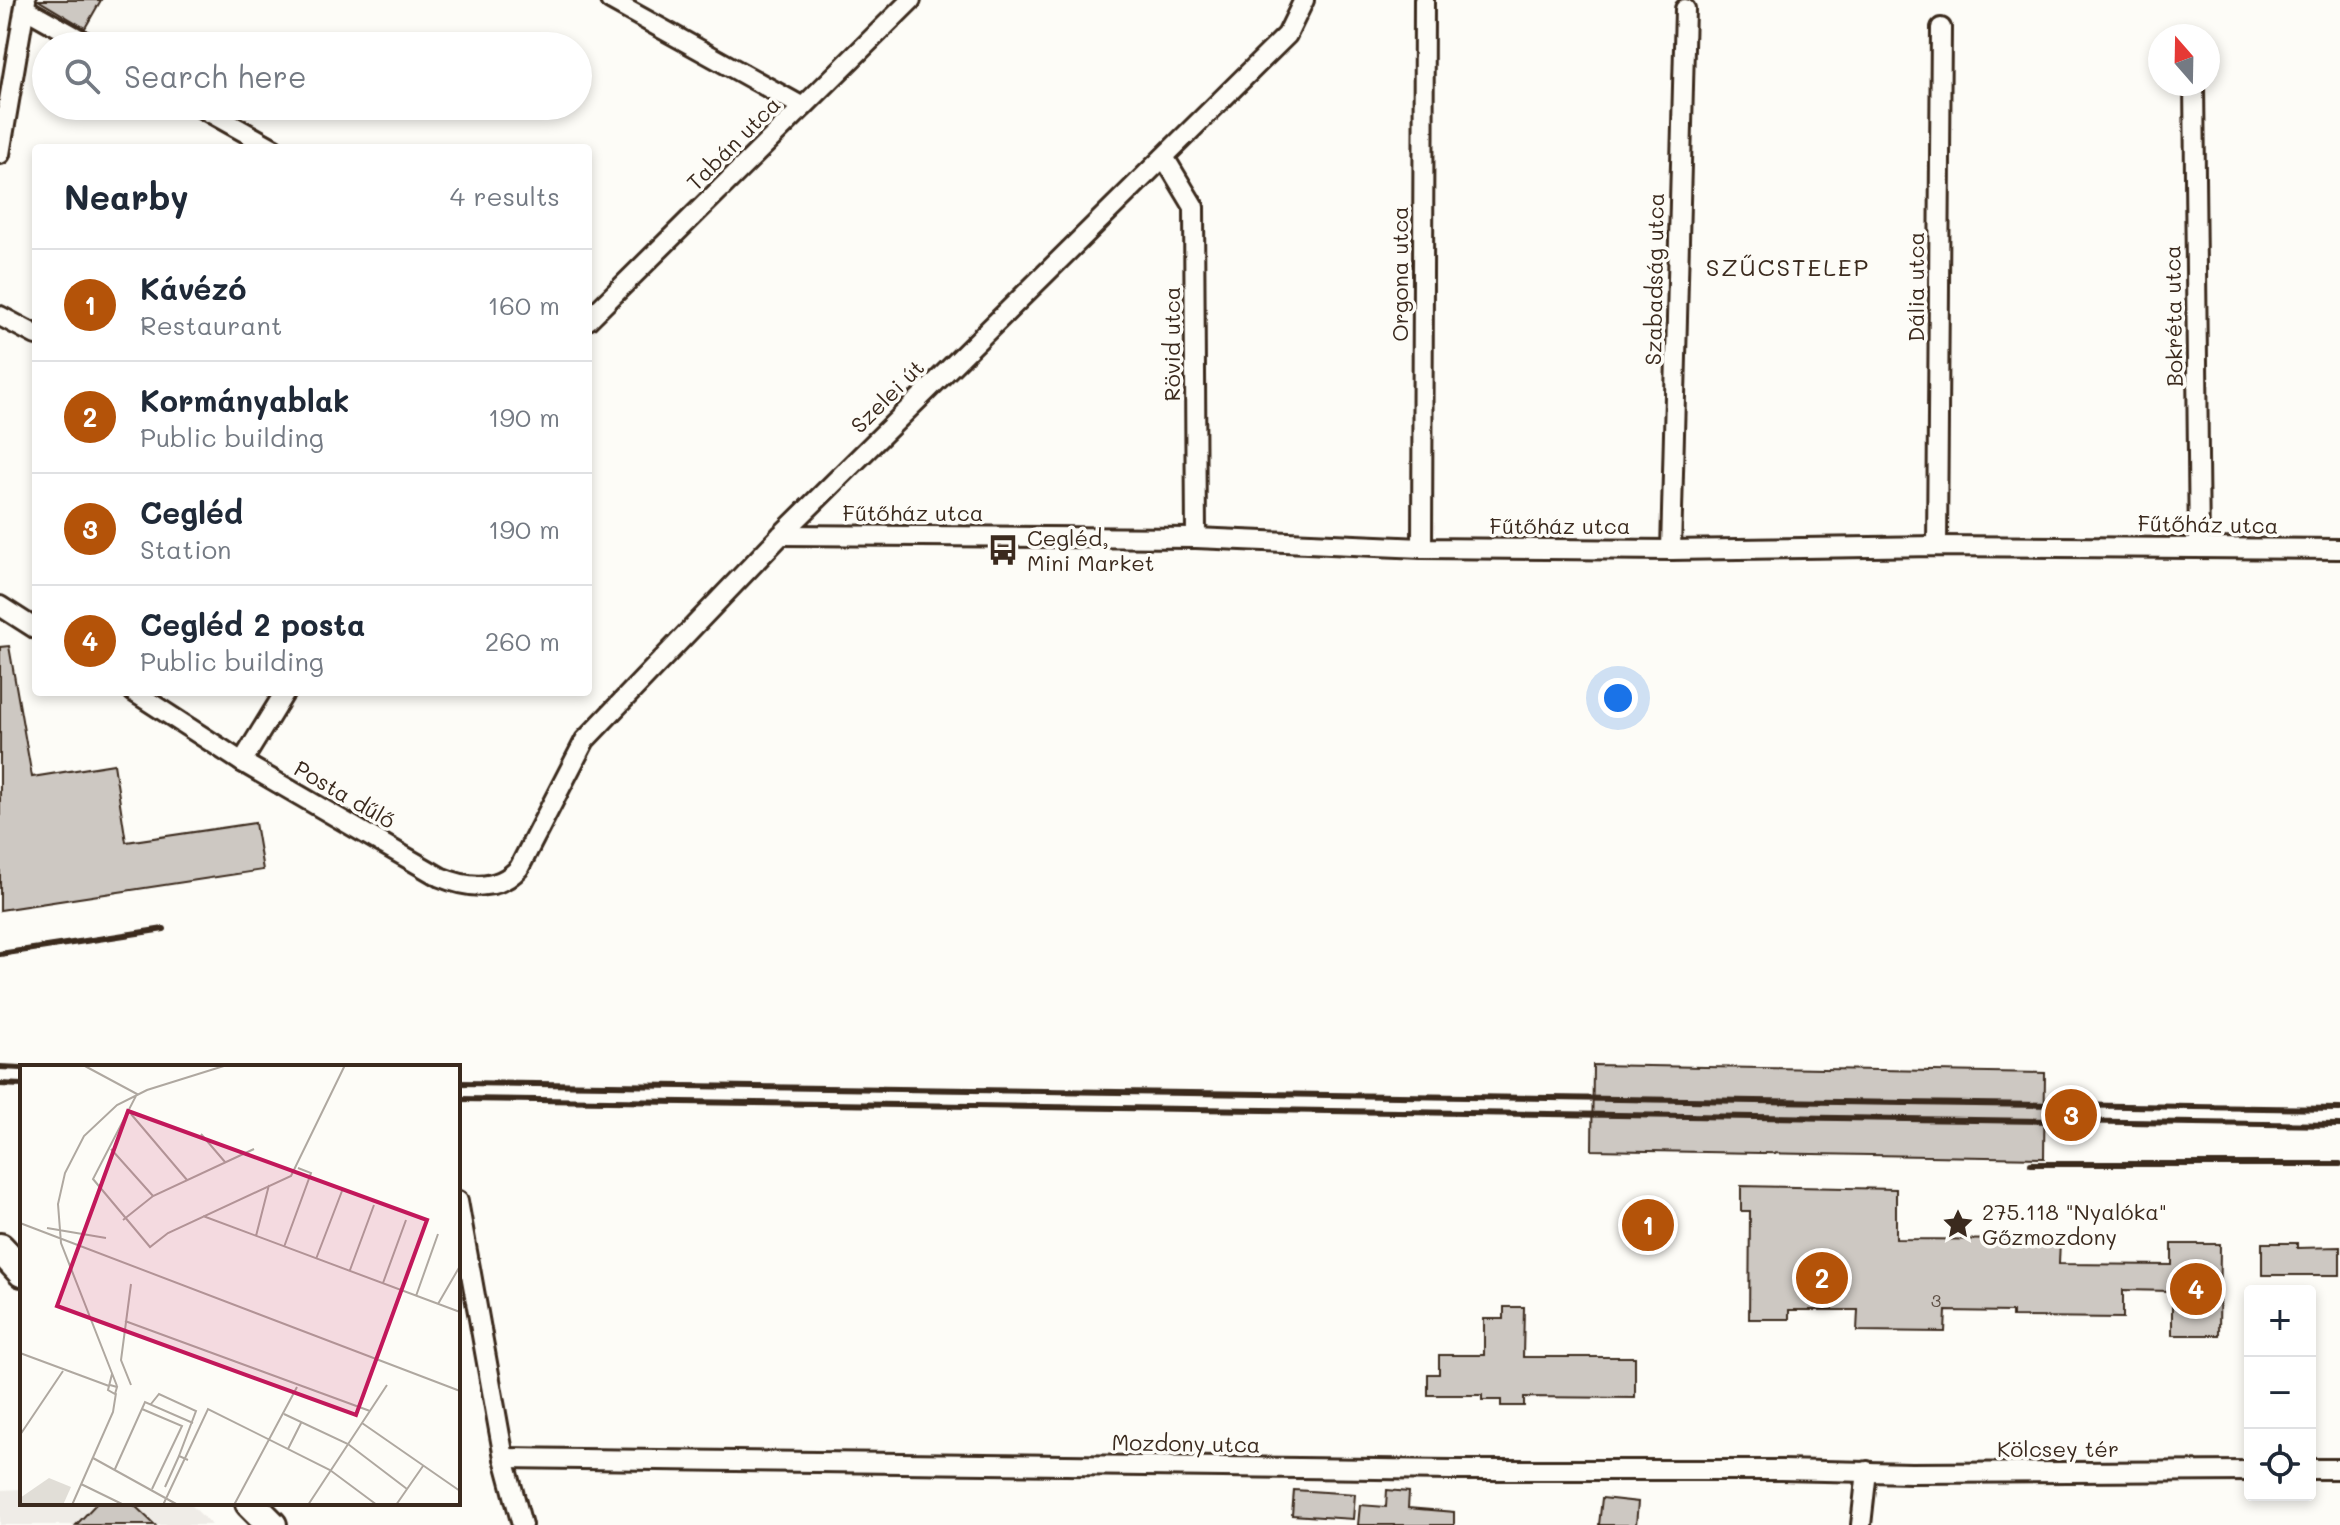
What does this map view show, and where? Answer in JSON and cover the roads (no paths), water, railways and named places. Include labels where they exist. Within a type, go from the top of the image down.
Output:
[{"type":"main road","points":[[0,1248],[20,1270]]},
{"type":"main road","points":[[252,1505],[272,1525]]},
{"type":"street","points":[[610,0],[803,107]]},
{"type":"street","name":"Tabán utca","points":[[592,316],[911,0]]},
{"type":"street","name":"Szelei út","points":[[531,847],[585,740],[781,535],[1287,35],[1304,0]]},
{"type":"street","name":"Orgona utca","points":[[1422,548],[1424,0]]},
{"type":"street","points":[[0,154],[26,4],[70,32]]},
{"type":"street","name":"Szabadság utca","points":[[1671,550],[1685,9]]},
{"type":"street","name":"Dália utca","points":[[1937,546],[1941,28]]},
{"type":"street","name":"Bokréta utca","points":[[2194,96],[2199,548]]},
{"type":"street","points":[[223,120],[266,144]]},
{"type":"street","name":"Rövid utca","points":[[1164,157],[1194,207],[1196,538]]},
{"type":"street","points":[[0,316],[32,333]]},
{"type":"street","name":"Fűtőház utca","points":[[781,535],[1196,538],[1422,548],[1671,550],[1937,546],[2340,549]]},
{"type":"street","points":[[0,606],[32,626]]},
{"type":"street","name":"Posta dűlő","points":[[140,696],[242,762],[456,884],[492,886],[510,879],[531,847]]},
{"type":"street","points":[[242,762],[283,696]]},
{"type":"street","points":[[460,1212],[504,1458],[522,1525]]},
{"type":"street","name":"Mozdony utca","points":[[504,1458],[1452,1470],[1867,1471]]},
{"type":"street","points":[[2316,1469],[2340,1469]]},
{"type":"street","points":[[1861,1525],[1867,1471]]},
{"type":"street","name":"Kölcsey tér","points":[[1867,1471],[2244,1471]]},
{"type":"railway","points":[[0,954],[164,929]]},
{"type":"railway","points":[[0,1067],[20,1068]]},
{"type":"railway","points":[[460,1083],[2340,1109]]},
{"type":"railway","points":[[0,1084],[20,1085]]},
{"type":"railway","points":[[460,1099],[2340,1125]]},
{"type":"railway","points":[[2031,1164],[2340,1164]]},
{"type":"place","name":"Cegléd, Mini Market","points":[[1003,550]]},
{"type":"place","name":"Cegléd","points":[[2071,1115]]},
{"type":"place","name":"275.118 \"Nyalóka\" Gőzmozdony","points":[[1958,1224]]},
{"type":"place","name":"Kávézó","points":[[1648,1225]]},
{"type":"place","name":"Kormányablak","points":[[1822,1278]]},
{"type":"place","name":"Cegléd 2 posta","points":[[2196,1289]]},
{"type":"district","name":"SZŰCSTELEP","points":[[1788,266]]}]
